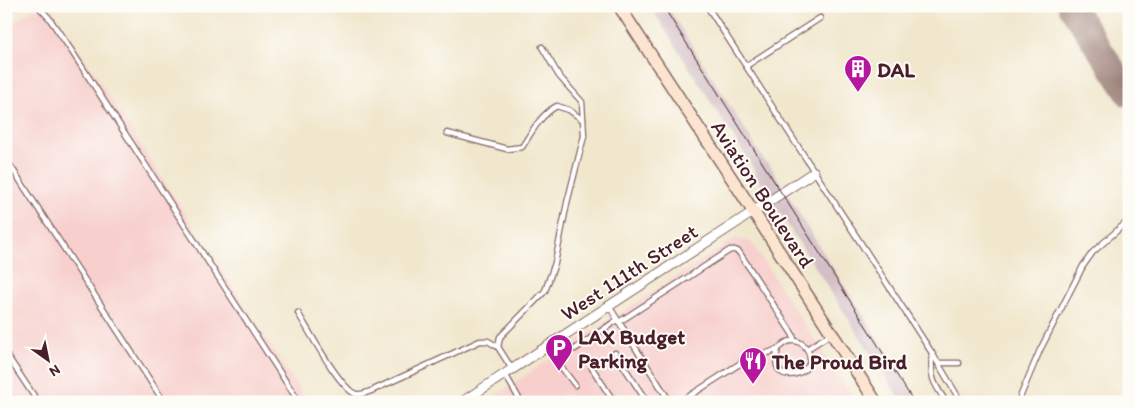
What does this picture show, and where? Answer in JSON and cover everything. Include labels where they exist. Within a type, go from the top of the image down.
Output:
[{"type":"main road","name":"Aviation Boulevard","points":[[619,6],[876,402]]},
{"type":"street","name":"West 111th Street","points":[[462,402],[814,172]]},
{"type":"lane","points":[[38,6],[49,18],[71,50],[299,402]]},
{"type":"lane","points":[[707,6],[932,353],[961,402]]},
{"type":"lane","points":[[746,66],[820,18]]},
{"type":"lane","points":[[498,347],[500,337],[545,291],[555,263],[567,203],[584,136],[582,102],[559,76],[542,47]]},
{"type":"lane","points":[[447,133],[507,149],[522,147],[550,109],[557,106],[569,110],[583,120]]},
{"type":"lane","points":[[6,159],[164,402]]},
{"type":"lane","points":[[1018,402],[1040,350],[1083,266],[1093,252],[1129,220]]},
{"type":"lane","points":[[575,349],[730,250],[739,252],[793,335],[794,340]]},
{"type":"lane","points":[[608,306],[670,402]]},
{"type":"lane","points":[[298,313],[334,371],[345,386],[357,394],[371,391],[480,341],[488,340],[498,347],[522,402]]},
{"type":"lane","points":[[807,349],[832,333]]},
{"type":"lane","points":[[680,402],[744,361],[778,349],[788,341],[800,342],[807,349],[810,359],[809,365],[800,373],[784,374],[777,369],[776,357],[778,349]]},
{"type":"lane","points":[[546,347],[574,385]]},
{"type":"lane","points":[[616,353],[647,402]]},
{"type":"lane","points":[[932,353],[931,368],[933,382],[946,402]]},
{"type":"lane","points":[[6,354],[38,402]]},
{"type":"lane","points":[[938,363],[959,363]]},
{"type":"lane","points":[[592,368],[614,402]]},
{"type":"shaded area","points":[[51,6],[307,402],[6,402],[6,27],[34,9]]},
{"type":"shaded area","points":[[650,6],[667,6],[766,163],[769,164],[918,402],[902,402],[755,174],[755,171]]},
{"type":"shaded area","name":"The Proud Bird","points":[[736,238],[751,242],[855,402],[486,402],[563,350]]},
{"type":"taxiway","points":[[1071,6],[1129,94]]},
{"type":"tram line","points":[[663,6],[914,402]]},
{"type":"place","name":"DAL","points":[[858,93]]},
{"type":"place","name":"LAX Budget Parking","points":[[559,372]]},
{"type":"place","name":"The Proud Bird","points":[[753,385]]}]
